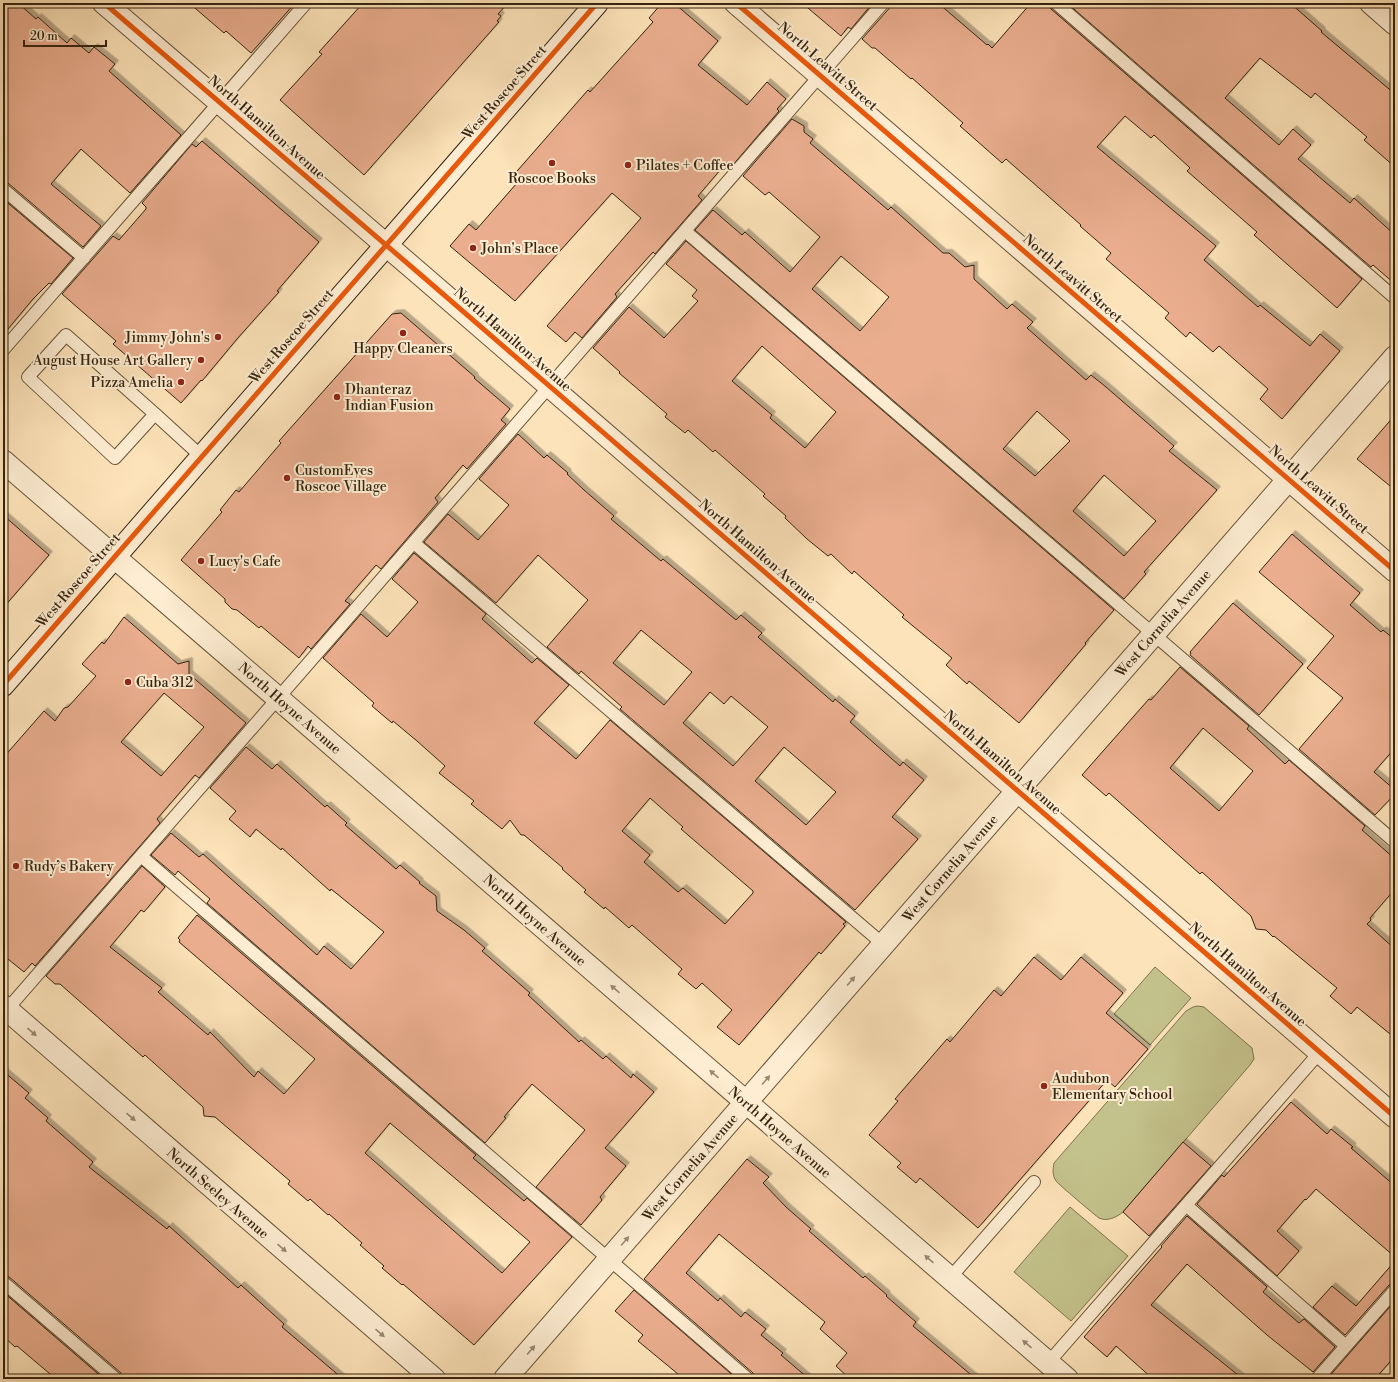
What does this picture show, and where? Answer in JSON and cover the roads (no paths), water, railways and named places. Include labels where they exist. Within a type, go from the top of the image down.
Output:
[{"type":"street","name":"North Hamilton Avenue","points":[[104,3],[550,386],[1395,1117]]},
{"type":"street","name":"West Roscoe Street","points":[[3,685],[597,3]]},
{"type":"street","name":"North Leavitt Street","points":[[736,3],[1395,571]]},
{"type":"street","points":[[1371,3],[1395,24]]},
{"type":"street","name":"West Cornelia Avenue","points":[[505,1379],[1395,357]]},
{"type":"street","name":"North Hoyne Avenue","points":[[3,461],[1067,1379]]},
{"type":"street","name":"North Seeley Avenue","points":[[4,1010],[434,1379]]},
{"type":"lane","points":[[3,350],[306,3]]},
{"type":"lane","points":[[4,1010],[141,856],[883,3]]},
{"type":"lane","points":[[1056,3],[1395,298]]},
{"type":"lane","points":[[3,189],[84,258]]},
{"type":"lane","points":[[685,231],[1395,842]]},
{"type":"lane","points":[[155,414],[115,458],[28,377],[66,334],[155,414],[202,457]]},
{"type":"lane","points":[[414,543],[883,944]]},
{"type":"lane","points":[[141,856],[748,1379]]},
{"type":"lane","points":[[1048,1363],[1320,1052]]},
{"type":"lane","points":[[950,1278],[1034,1182]]},
{"type":"lane","points":[[1186,1205],[1346,1346]]},
{"type":"lane","points":[[3,1282],[116,1379]]},
{"type":"lane","points":[[1317,1379],[1395,1290]]},
{"type":"place","name":"Roscoe Books","points":[[552,163]]},
{"type":"place","name":"Pilates + Coffee","points":[[628,165]]},
{"type":"place","name":"John's Place","points":[[473,248]]},
{"type":"place","name":"Happy Cleaners","points":[[403,333]]},
{"type":"place","name":"Jimmy John's","points":[[218,337]]},
{"type":"place","name":"August House Art Gallery","points":[[201,360]]},
{"type":"place","name":"Pizza Amelia","points":[[181,382]]},
{"type":"place","name":"Dhanteraz Indian Fusion","points":[[337,397]]},
{"type":"place","name":"CustomEyes Roscoe Village","points":[[287,478]]},
{"type":"place","name":"Lucy's Cafe","points":[[201,561]]},
{"type":"place","name":"Cuba 312","points":[[128,682]]},
{"type":"place","name":"Rudy’s Bakery","points":[[16,866]]},
{"type":"place","name":"Audubon Elementary School","points":[[1044,1086]]}]
